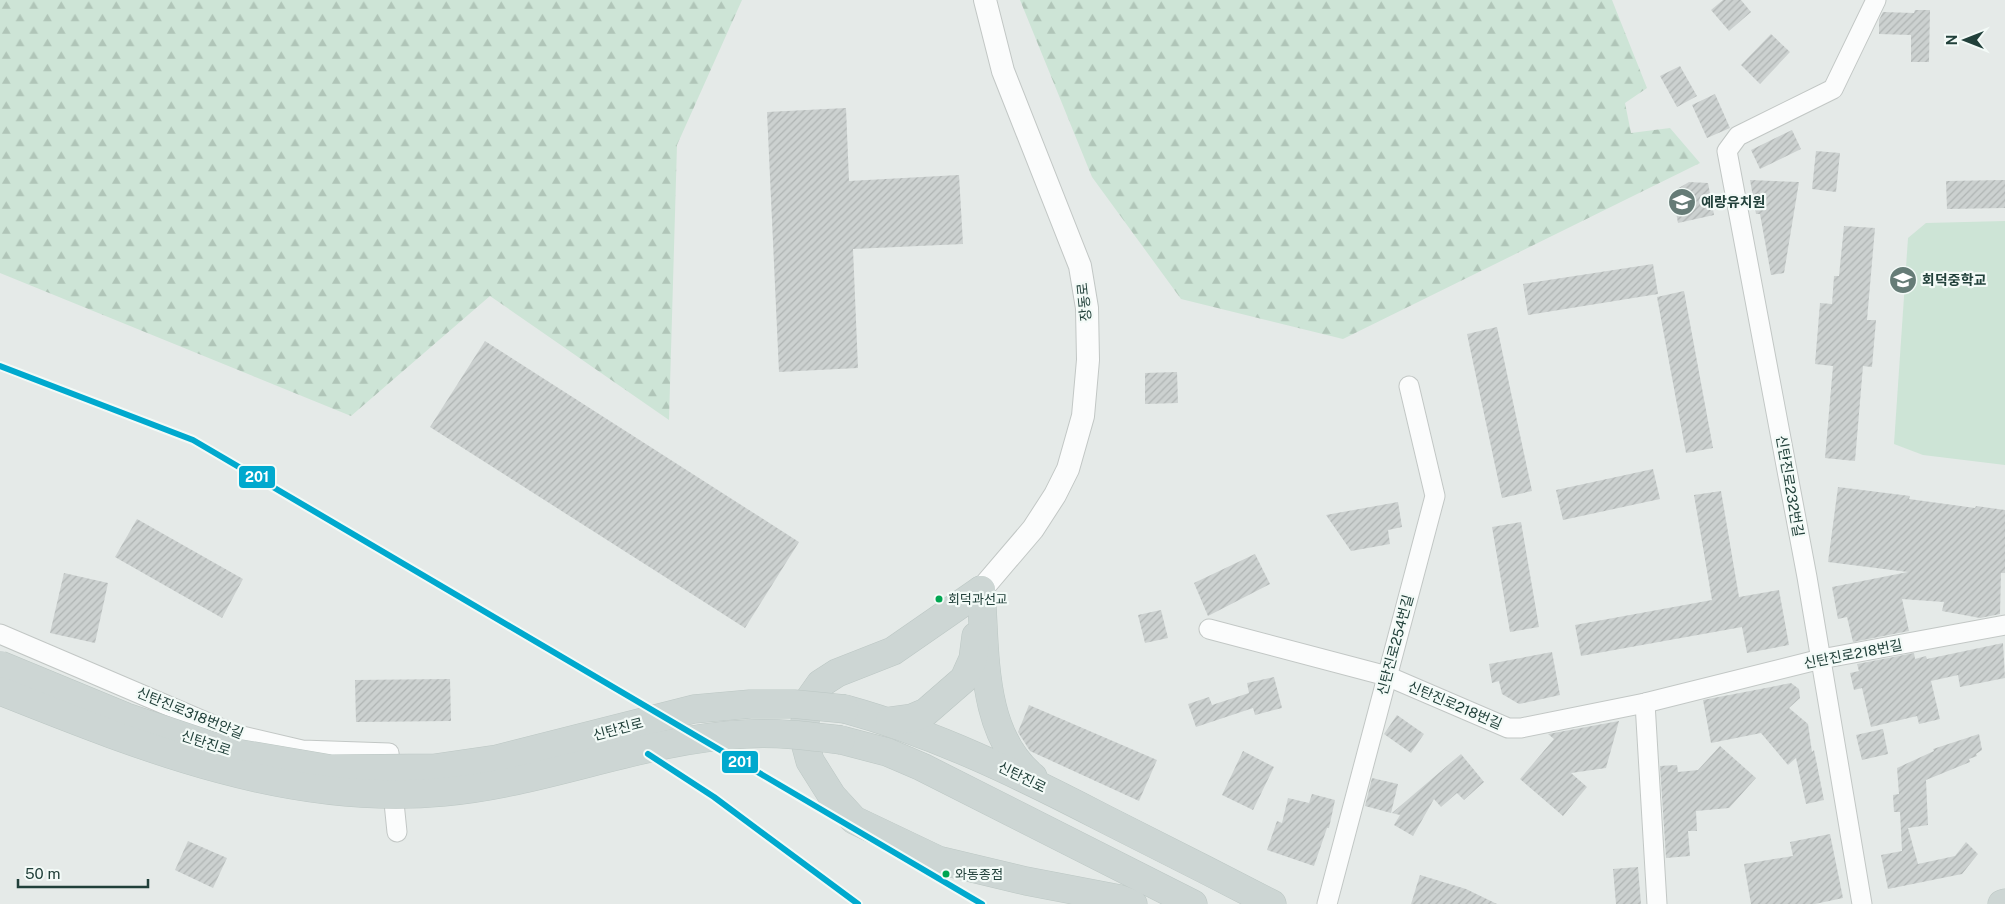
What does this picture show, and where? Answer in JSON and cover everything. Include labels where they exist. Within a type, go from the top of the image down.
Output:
[{"type":"main road","points":[[890,721],[912,718],[926,712],[964,680],[973,659],[982,590]]},
{"type":"main road","points":[[982,590],[987,677],[993,713],[1009,750],[1022,768],[1048,789]]},
{"type":"main road","points":[[982,590],[893,651],[837,673],[820,684],[808,701],[803,734],[810,761],[832,796],[854,820],[938,860],[1026,881],[1120,899],[1133,904]]},
{"type":"main road","name":"신탄진로","points":[[0,665],[126,717],[230,752],[331,769],[435,768],[497,759],[694,709],[750,704],[794,704],[845,709],[890,721],[970,752],[1048,789],[1272,904]]},
{"type":"main road","name":"신탄진로","points":[[0,691],[116,737],[263,781],[334,792],[387,794],[444,792],[495,785],[670,744],[744,734],[784,734],[841,740],[887,752],[922,767],[1193,904]]},
{"type":"street","name":"장동로","points":[[982,590],[1033,529],[1055,495],[1068,469],[1083,416],[1088,360],[1087,308],[1080,266],[1003,71],[985,0]]},
{"type":"street","name":"신탄진로232번길","points":[[1862,904],[1821,659],[1727,151],[1738,136],[1833,89],[1876,0]]},
{"type":"street","name":"신탄진로254번길","points":[[1327,904],[1365,769],[1387,676],[1435,496],[1409,386]]},
{"type":"street","name":"신탄진로218번길","points":[[1209,629],[1387,676],[1508,728],[1521,728],[1645,703],[1821,659],[2005,625]]},
{"type":"street","name":"신탄진로318번안길","points":[[0,634],[234,734],[302,750],[389,753],[398,832]]},
{"type":"street","points":[[1645,703],[1658,904]]},
{"type":"green space","points":[[0,0],[742,0],[677,145],[669,420],[490,296],[351,416],[0,273]]},
{"type":"green space","points":[[1020,0],[1612,0],[1647,88],[1625,103],[1631,133],[1670,128],[1700,163],[1343,339],[1181,299],[1092,177]]},
{"type":"green space","points":[[2005,221],[2005,465],[1923,455],[1894,444],[1908,238],[1926,223]]},
{"type":"building","points":[[1723,0],[1741,0],[1751,12],[1729,31],[1711,10]]},
{"type":"building","points":[[1915,10],[1930,10],[1929,62],[1911,62],[1911,35],[1879,34],[1879,20],[1883,12],[1914,13]]},
{"type":"building","points":[[1771,34],[1790,52],[1760,84],[1741,65]]},
{"type":"building","points":[[1680,66],[1697,96],[1677,107],[1660,76]]},
{"type":"building","points":[[1715,94],[1730,128],[1707,138],[1692,105]]},
{"type":"building","points":[[846,108],[849,181],[959,175],[963,244],[853,249],[858,368],[779,372],[767,112]]},
{"type":"building","points":[[1792,130],[1801,149],[1760,169],[1751,150]]},
{"type":"building","points":[[1816,151],[1840,153],[1836,192],[1812,189]]},
{"type":"building","points":[[1750,180],[1799,182],[1784,273],[1771,275],[1760,214],[1756,214]]},
{"type":"building","points":[[2005,180],[2005,208],[1947,209],[1946,181]]},
{"type":"building","points":[[1689,182],[1708,183],[1714,215],[1678,223],[1672,192]]},
{"type":"building","points":[[1844,226],[1875,228],[1867,320],[1876,320],[1872,367],[1863,366],[1855,461],[1825,458],[1833,366],[1815,364],[1820,303],[1832,304],[1834,276],[1839,276]]},
{"type":"building","points":[[1653,264],[1658,294],[1528,315],[1523,284]]},
{"type":"building","points":[[1684,291],[1713,448],[1686,453],[1657,297]]},
{"type":"building","points":[[1497,327],[1532,491],[1502,498],[1467,334]]},
{"type":"building","points":[[485,341],[799,542],[745,628],[430,427]]},
{"type":"building","points":[[1177,372],[1178,403],[1145,404],[1145,373]]},
{"type":"building","points":[[1653,469],[1660,499],[1563,520],[1556,490]]},
{"type":"building","points":[[1838,487],[1910,496],[1909,499],[2005,510],[2005,573],[2001,573],[2000,614],[1980,618],[1942,611],[1944,602],[1902,599],[1909,631],[1853,642],[1847,617],[1838,619],[1832,587],[1908,572],[1828,562]]},
{"type":"building","points":[[1721,491],[1739,597],[1779,590],[1789,645],[1747,653],[1742,627],[1581,656],[1575,625],[1712,600],[1694,495]]},
{"type":"building","points":[[1398,502],[1402,527],[1388,530],[1390,544],[1351,551],[1326,515]]},
{"type":"building","points":[[137,519],[243,579],[222,618],[115,557]]},
{"type":"building","points":[[1521,522],[1539,627],[1510,632],[1492,527]]},
{"type":"building","points":[[1255,554],[1270,584],[1208,616],[1194,583]]},
{"type":"building","points":[[64,573],[108,583],[95,643],[50,633]]},
{"type":"building","points":[[1161,610],[1168,638],[1145,643],[1138,615]]},
{"type":"building","points":[[2003,643],[2005,678],[1960,687],[1958,675],[1931,681],[1940,719],[1919,724],[1917,716],[1871,727],[1862,688],[1854,690],[1850,673],[1859,671],[1857,664],[1914,653],[1915,659],[1926,656],[1927,659]]},
{"type":"building","points":[[1552,652],[1560,695],[1519,704],[1502,694],[1499,681],[1492,683],[1489,664]]},
{"type":"building","points":[[1274,677],[1282,708],[1255,715],[1253,708],[1196,727],[1188,704],[1209,697],[1212,705],[1249,693],[1247,683]]},
{"type":"building","points":[[450,679],[451,721],[356,722],[355,680]]},
{"type":"building","points":[[1791,683],[1799,689],[1800,698],[1789,708],[1808,724],[1812,752],[1814,750],[1824,800],[1806,804],[1796,758],[1788,765],[1761,733],[1711,743],[1703,700]]},
{"type":"building","points":[[1029,705],[1157,760],[1139,801],[1030,751],[1018,732]]},
{"type":"building","points":[[1397,715],[1424,734],[1411,753],[1384,734]]},
{"type":"building","points":[[1619,721],[1606,768],[1571,773],[1587,787],[1563,816],[1520,779],[1554,739],[1548,734]]},
{"type":"building","points":[[1883,729],[1888,754],[1862,760],[1856,735]]},
{"type":"building","points":[[1979,734],[1982,750],[1976,754],[1977,756],[1969,759],[1970,762],[1926,780],[1928,825],[1908,828],[1918,864],[1955,856],[1966,842],[1978,854],[1962,874],[1888,889],[1881,855],[1902,851],[1900,812],[1894,812],[1893,795],[1899,794],[1897,768],[1934,751],[1933,749]]},
{"type":"building","points":[[1720,746],[1756,778],[1729,808],[1696,811],[1697,831],[1688,831],[1690,856],[1666,858],[1660,766],[1677,765],[1678,772],[1698,770]]},
{"type":"building","points":[[1243,751],[1274,767],[1253,810],[1222,795]]},
{"type":"building","points":[[1461,754],[1484,782],[1464,800],[1457,793],[1441,807],[1434,799],[1413,836],[1394,825],[1400,815],[1392,813]]},
{"type":"building","points":[[1372,778],[1398,784],[1391,813],[1365,806]]},
{"type":"building","points":[[1312,794],[1335,800],[1329,828],[1327,828],[1314,866],[1267,850],[1277,821],[1282,823],[1288,798],[1309,803]]},
{"type":"building","points":[[1830,834],[1843,898],[1815,904],[1751,904],[1744,864],[1793,856],[1790,842]]},
{"type":"building","points":[[188,841],[227,858],[213,888],[175,870]]},
{"type":"building","points":[[1638,867],[1641,904],[1616,904],[1613,869]]},
{"type":"building","points":[[1420,875],[1466,889],[1497,904],[1411,904]]},
{"type":"transit line","name":"201","points":[[0,366],[193,440],[982,904]]},
{"type":"transit line","name":"201","points":[[648,754],[714,797],[858,904]]},
{"type":"place","name":"예랑유치원","points":[[1682,202]]},
{"type":"place","name":"회덕중학교","points":[[1903,280]]},
{"type":"place","name":"회덕과선교","points":[[939,599]]},
{"type":"place","name":"와동종점","points":[[946,874]]}]
